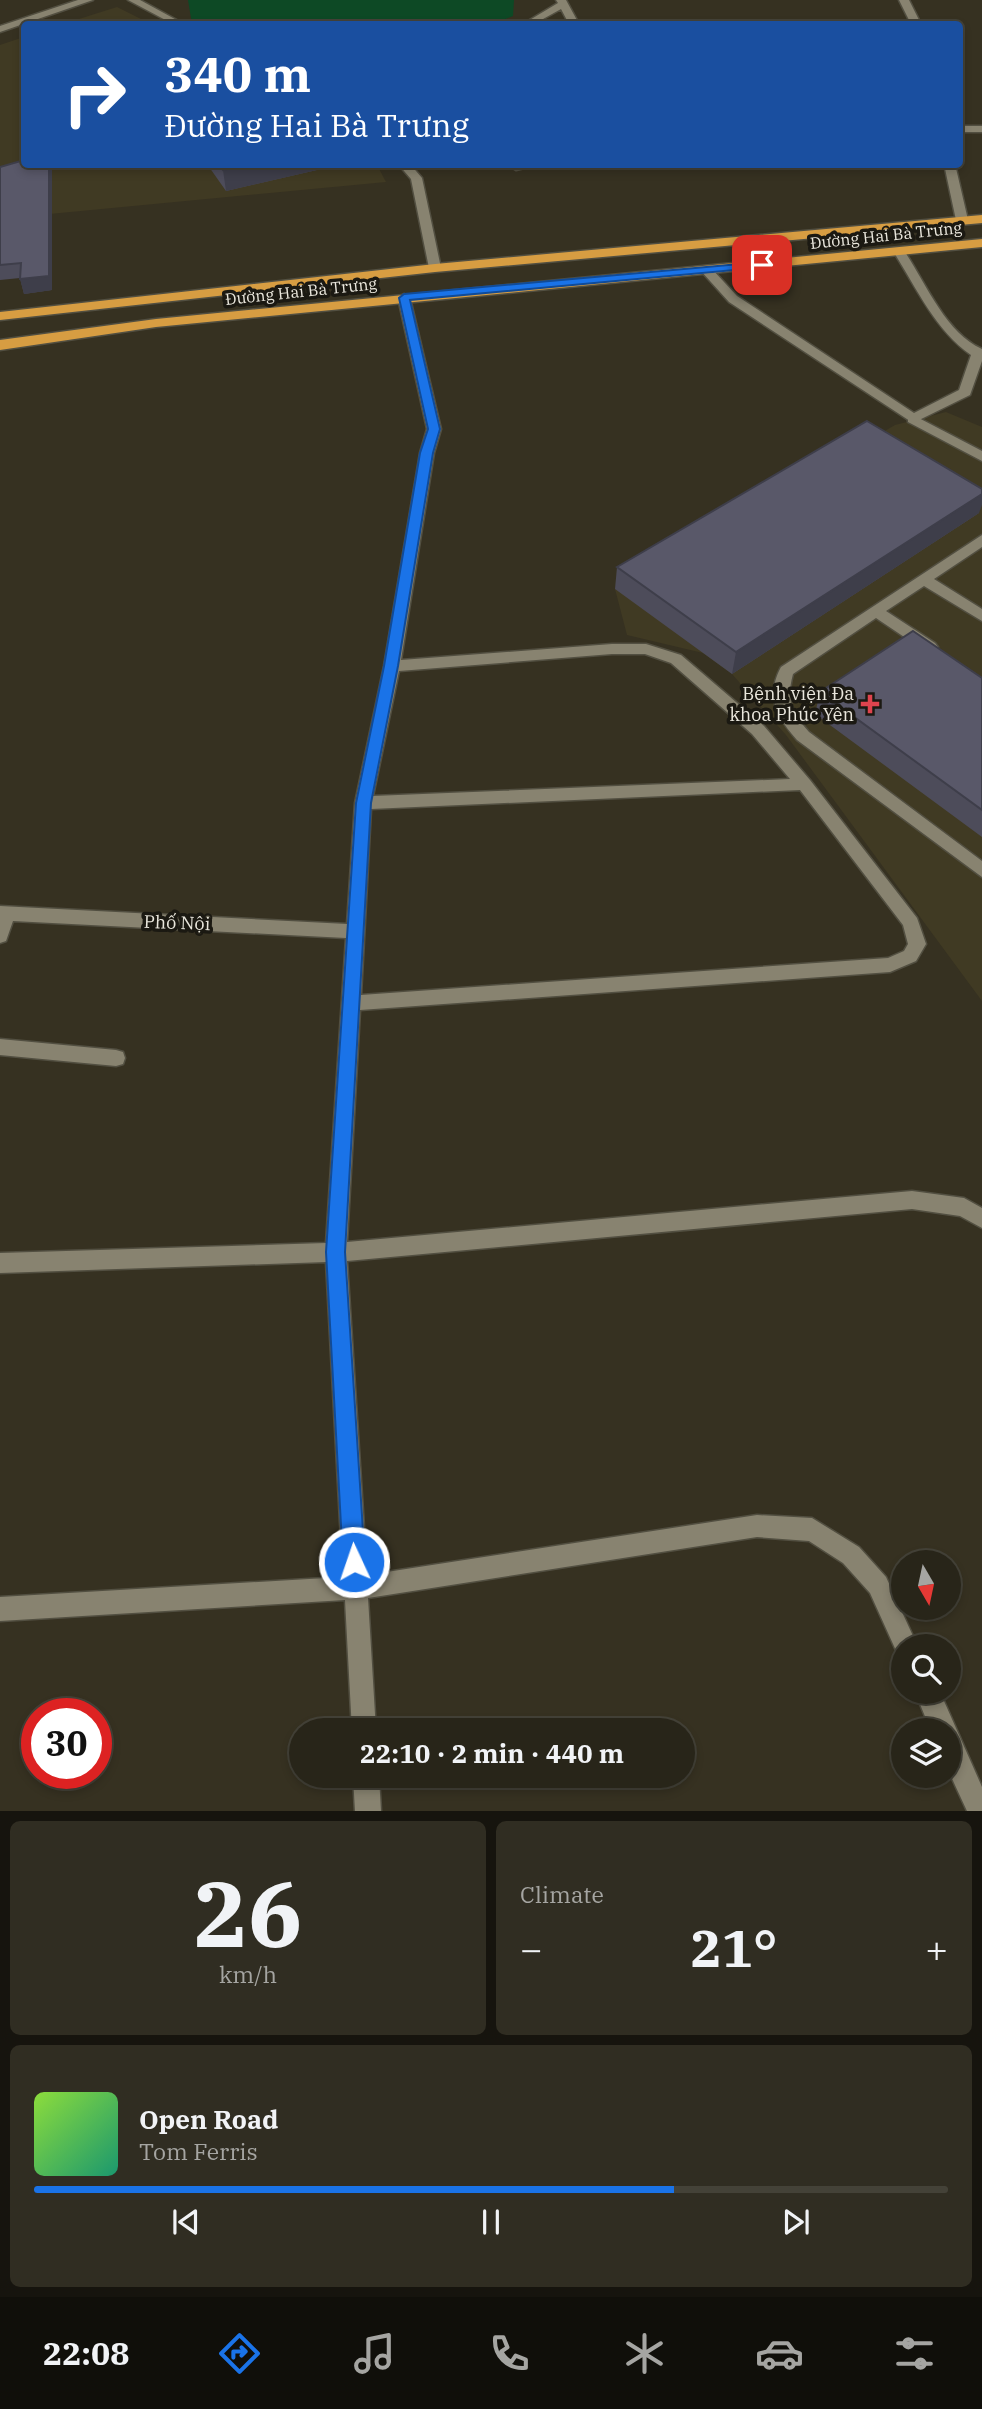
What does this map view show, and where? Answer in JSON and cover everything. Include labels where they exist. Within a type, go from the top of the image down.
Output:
[{"type":"highway","name":"Đường Hai Bà Trưng","points":[[0,316],[435,268],[982,219]]},
{"type":"highway","name":"Đường Hai Bà Trưng","points":[[0,345],[156,323],[982,243]]},
{"type":"highway","points":[[694,245],[707,271]]},
{"type":"street","points":[[24,21],[88,0]]},
{"type":"street","points":[[133,0],[173,21]]},
{"type":"street","points":[[904,0],[914,21]]},
{"type":"street","points":[[533,21],[562,2],[573,21]]},
{"type":"street","points":[[0,29],[21,22]]},
{"type":"street","points":[[963,129],[982,129]]},
{"type":"street","points":[[407,168],[416,178],[435,268]]},
{"type":"street","points":[[950,168],[962,220]]},
{"type":"street","points":[[899,251],[961,341],[981,354],[965,392],[913,419]]},
{"type":"street","points":[[707,271],[733,299],[913,419],[982,457]]},
{"type":"street","points":[[363,1718],[336,1252],[363,803],[391,666],[427,453],[434,429],[404,298]]},
{"type":"street","points":[[982,540],[786,671],[779,695],[783,714],[803,736],[982,870]]},
{"type":"street","points":[[923,579],[982,616]]},
{"type":"street","points":[[876,611],[940,654]]},
{"type":"street","points":[[352,1003],[890,965],[910,956],[917,944],[911,923],[804,784],[758,730],[676,659],[646,649],[612,649],[391,666]]},
{"type":"street","points":[[363,803],[804,784]]},
{"type":"street","points":[[0,936],[4,913]]},
{"type":"street","name":"Phố Nội","points":[[4,913],[355,931]]},
{"type":"street","points":[[0,1046],[116,1058]]},
{"type":"street","points":[[0,1263],[336,1252],[912,1200],[964,1207],[982,1219]]},
{"type":"street","points":[[0,1609],[356,1588],[757,1526],[812,1530],[851,1555],[878,1585],[900,1634]]},
{"type":"street","points":[[961,1769],[980,1811]]},
{"type":"street","points":[[367,1788],[368,1811]]},
{"type":"shaded area","points":[[117,7],[145,21],[73,21]]},
{"type":"shaded area","points":[[21,38],[21,168],[379,168],[386,182],[18,217],[0,227],[0,45]]},
{"type":"shaded area","name":"Bệnh viện Đa khoa Phúc Yên","points":[[946,412],[982,427],[982,1001],[786,735],[732,674],[703,653],[627,635],[615,589],[895,425]]},
{"type":"green space","points":[[188,0],[514,0],[513,16],[500,21],[192,21]]},
{"type":"building","points":[[21,161],[21,168],[49,168],[49,276],[20,279],[21,263],[0,265],[0,167]]},
{"type":"building","points":[[867,421],[982,489],[982,494],[736,652],[617,567]]},
{"type":"building","points":[[913,631],[982,678],[982,810],[820,692]]},
{"type":"place","name":"Bệnh viện Đa khoa Phúc Yên","points":[[870,704]]},
{"type":"route","points":[[354,1562],[336,1252],[363,803],[391,666],[427,453],[434,429],[404,298],[762,265]]}]
